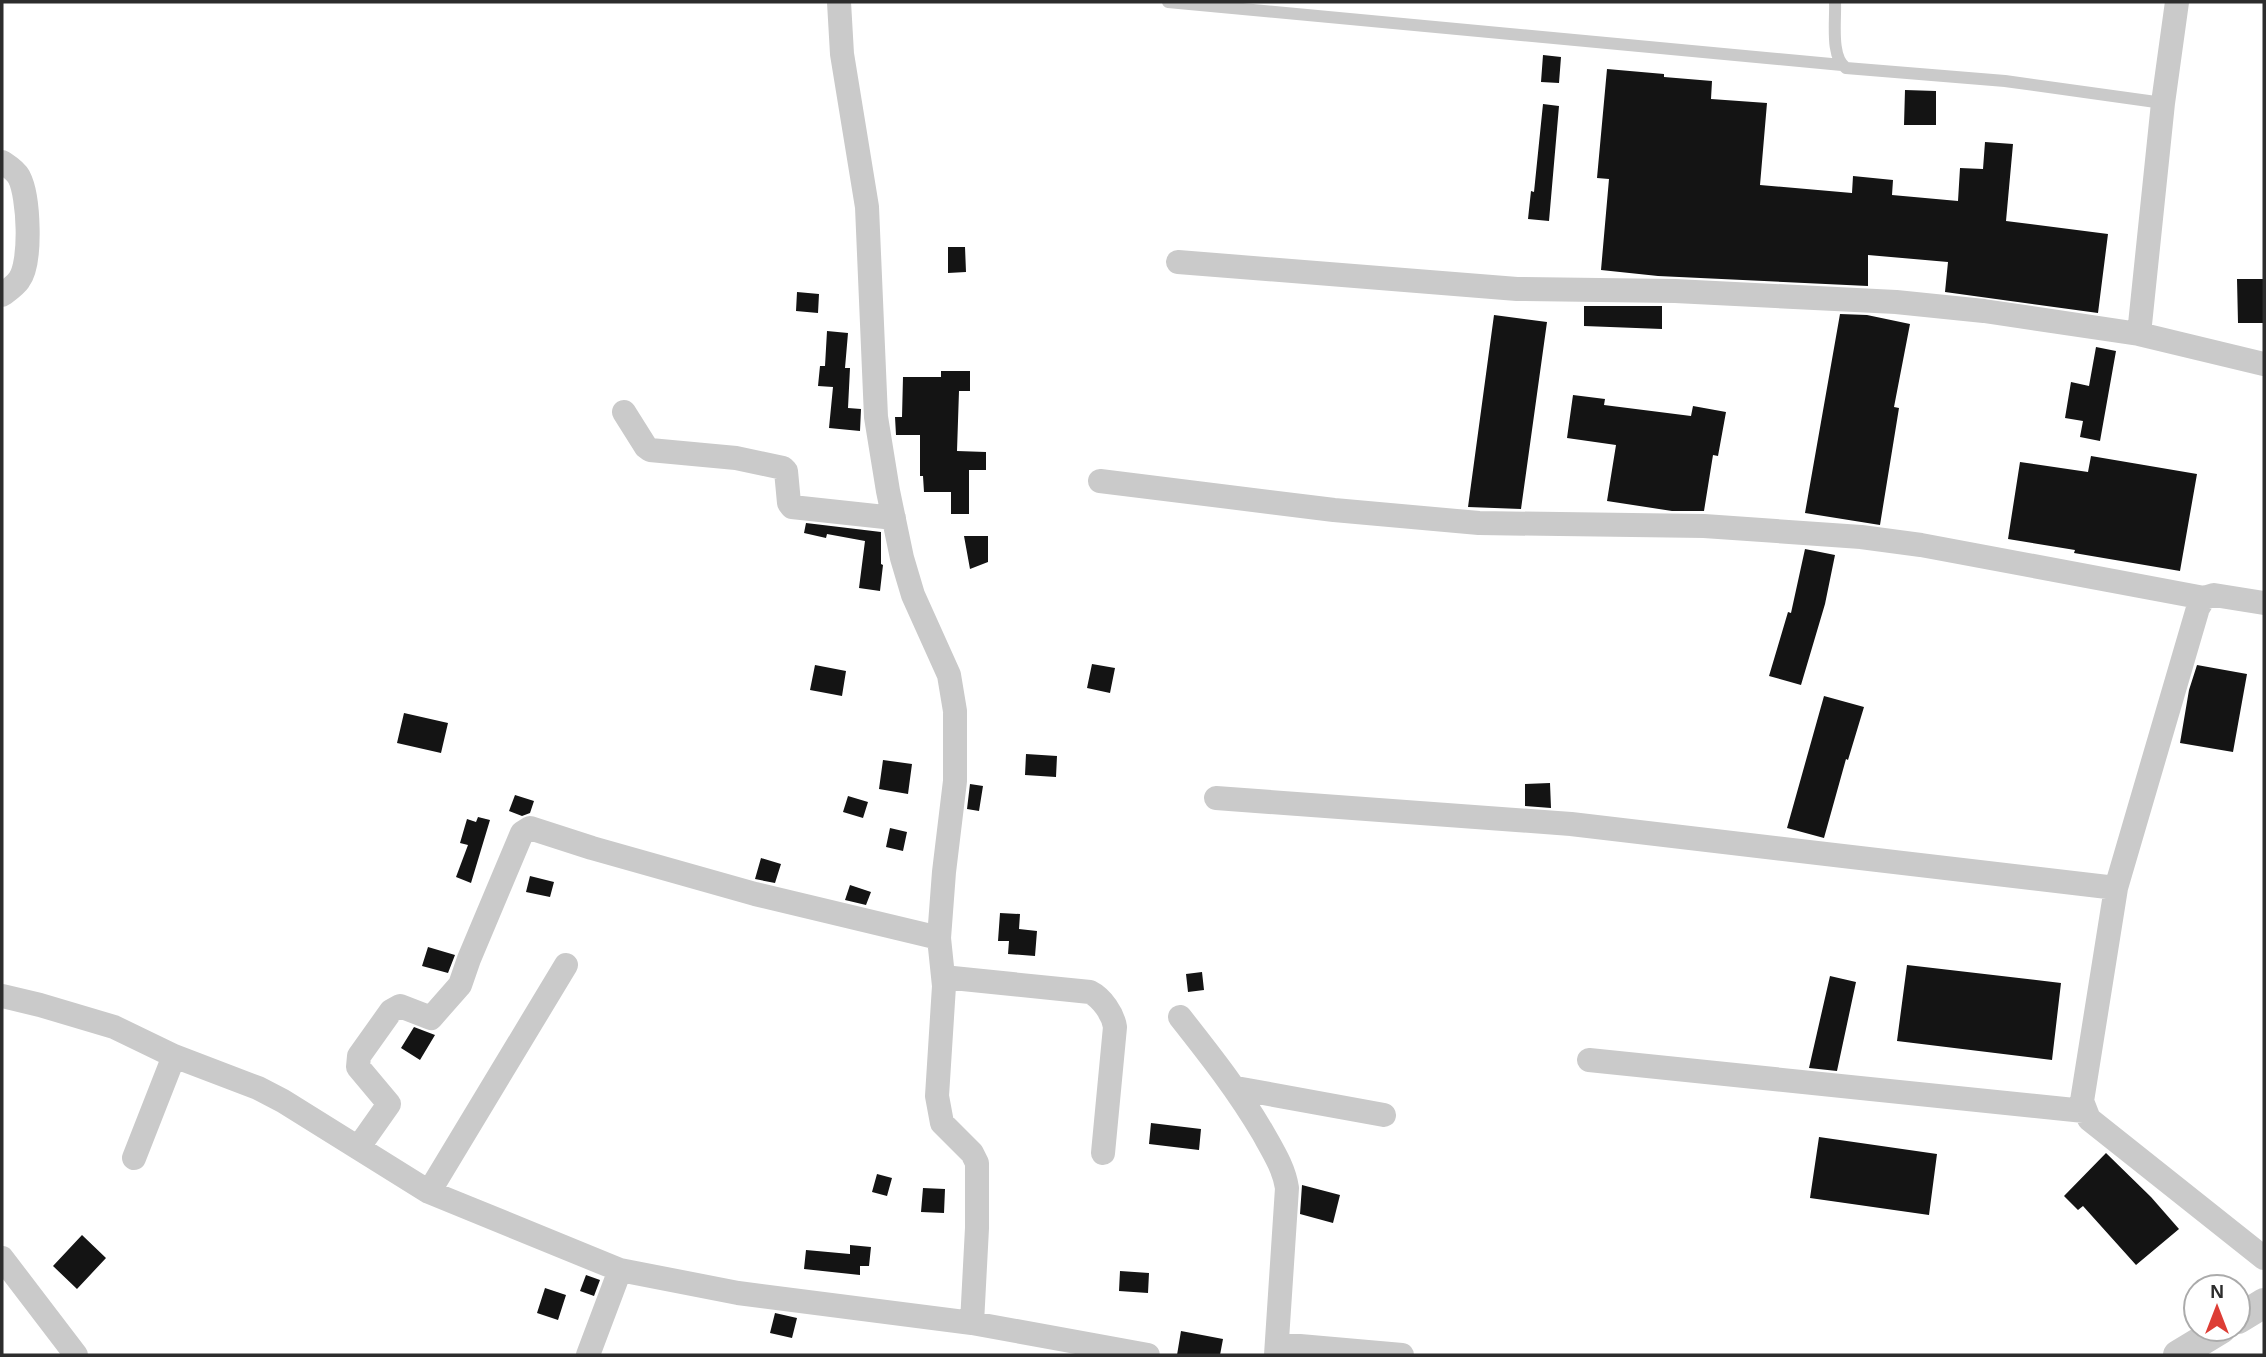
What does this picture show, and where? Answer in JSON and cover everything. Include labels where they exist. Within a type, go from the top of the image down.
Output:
[{"type":"street","points":[[839,2],[842,54],[867,207],[876,418],[902,558],[913,595],[949,675],[955,711],[955,781],[939,939],[943,977],[937,1096],[942,1123],[972,1153],[977,1163],[972,1322]]},
{"type":"street","points":[[2139,334],[2163,103],[2177,2]]},
{"type":"street","points":[[2,162],[19,177],[26,197],[27,216],[23,272],[19,280],[2,295]]},
{"type":"street","points":[[1178,262],[1492,287],[1675,291],[1896,302],[1984,311],[2139,334],[2264,364]]},
{"type":"street","points":[[624,412],[650,450],[736,458],[783,468],[786,471],[789,503],[792,507],[894,518]]},
{"type":"street","points":[[1100,481],[1334,510],[1479,523],[1704,526],[1861,537],[1921,545],[2204,598],[2214,595],[2264,603]]},
{"type":"street","points":[[2204,598],[2198,608],[2116,888],[2082,1101],[2089,1119],[2264,1258]]},
{"type":"street","points":[[1216,798],[1571,824],[2116,888]]},
{"type":"street","points":[[358,1148],[389,1104],[358,1067],[359,1056],[396,1006],[431,1018],[455,993],[522,833],[530,828],[755,894],[939,939]]},
{"type":"street","points":[[429,1192],[566,965]]},
{"type":"street","points":[[943,977],[1090,992],[1099,999],[1114,1020],[1115,1027],[1103,1153]]},
{"type":"street","points":[[2,996],[114,1027],[174,1056],[258,1088],[429,1192],[620,1270],[738,1293],[972,1322],[1148,1355]]},
{"type":"street","points":[[1180,1017],[1236,1088],[1277,1157],[1285,1176],[1287,1188],[1277,1350],[1402,1355]]},
{"type":"street","points":[[134,1158],[174,1056]]},
{"type":"street","points":[[1588,1060],[2084,1111]]},
{"type":"street","points":[[1236,1088],[1384,1115]]},
{"type":"street","points":[[2,1258],[76,1355]]},
{"type":"street","points":[[588,1355],[620,1270]]},
{"type":"street","points":[[2178,1355],[2198,1343]]},
{"type":"lane","points":[[1168,2],[1842,65],[1854,70],[2004,81],[2163,103]]},
{"type":"lane","points":[[1835,2],[1836,50],[1842,65]]},
{"type":"building","points":[[1543,55],[1561,57],[1559,83],[1541,82]]},
{"type":"building","points":[[1607,69],[1712,81],[1711,99],[1767,103],[1760,185],[1852,193],[1853,176],[1893,180],[1892,195],[1958,201],[1960,168],[1983,169],[1985,142],[2013,144],[2006,221],[2108,234],[2098,313],[1945,292],[1948,262],[1868,255],[1868,286],[1658,276],[1601,270],[1609,179],[1597,178]]},
{"type":"building","points":[[1905,90],[1936,91],[1936,125],[1904,125]]},
{"type":"building","points":[[1543,104],[1559,106],[1549,221],[1528,219],[1531,191],[1534,192]]},
{"type":"building","points":[[948,247],[965,247],[966,272],[948,273]]},
{"type":"building","points":[[2237,279],[2264,279],[2264,323],[2238,323]]},
{"type":"building","points":[[797,292],[819,294],[818,313],[796,311]]},
{"type":"building","points":[[1584,306],[1662,306],[1662,329],[1584,326]]},
{"type":"building","points":[[1840,314],[1867,315],[1910,324],[1894,407],[1899,408],[1880,525],[1805,513]]},
{"type":"building","points":[[1494,315],[1547,322],[1521,509],[1468,507]]},
{"type":"building","points":[[827,331],[848,333],[845,368],[850,368],[848,408],[861,409],[860,431],[829,428],[833,387],[818,386],[820,366],[825,366]]},
{"type":"building","points":[[2096,347],[2116,351],[2100,441],[2080,437],[2083,421],[2065,418],[2071,382],[2089,386]]},
{"type":"building","points":[[941,371],[970,371],[970,391],[959,391],[957,451],[986,452],[986,470],[969,470],[969,514],[951,514],[951,492],[924,492],[923,476],[920,476],[920,435],[896,435],[895,417],[902,417],[903,377],[941,377]]},
{"type":"building","points":[[1573,395],[1605,399],[1604,405],[1691,416],[1693,406],[1726,412],[1718,456],[1713,455],[1704,511],[1672,511],[1607,501],[1616,445],[1567,438]]},
{"type":"building","points":[[2091,456],[2197,474],[2180,571],[2008,539],[2020,462],[2088,472]]},
{"type":"building","points":[[806,523],[881,532],[883,565],[880,591],[859,588],[865,541],[804,533]]},
{"type":"building","points":[[964,536],[988,536],[988,562],[970,569]]},
{"type":"building","points":[[1805,549],[1835,555],[1825,604],[1801,685],[1769,676],[1788,612],[1791,613]]},
{"type":"building","points":[[1092,664],[1115,668],[1110,693],[1087,688]]},
{"type":"building","points":[[815,665],[846,671],[842,696],[810,690]]},
{"type":"building","points":[[2197,665],[2247,674],[2233,752],[2180,743],[2189,690]]},
{"type":"building","points":[[1824,696],[1864,707],[1824,838],[1787,828]]},
{"type":"building","points":[[404,713],[448,723],[441,753],[397,743]]},
{"type":"building","points":[[1026,754],[1057,756],[1056,777],[1025,775]]},
{"type":"building","points":[[883,760],[912,764],[908,794],[879,789]]},
{"type":"building","points":[[1550,783],[1551,808],[1525,806],[1525,784]]},
{"type":"building","points":[[970,784],[983,786],[979,811],[967,809]]},
{"type":"building","points":[[515,795],[534,801],[530,813],[522,816],[509,811]]},
{"type":"building","points":[[848,796],[868,802],[863,818],[843,812]]},
{"type":"building","points":[[478,817],[490,820],[471,883],[456,877],[468,845],[460,843],[467,819],[476,822]]},
{"type":"building","points":[[890,828],[907,832],[903,851],[886,847]]},
{"type":"building","points":[[761,858],[781,864],[775,883],[755,879]]},
{"type":"building","points":[[530,876],[554,882],[550,897],[526,892]]},
{"type":"building","points":[[850,885],[871,892],[866,905],[845,900]]},
{"type":"building","points":[[1000,913],[1020,914],[1019,929],[1037,931],[1035,956],[1008,954],[1009,941],[998,941]]},
{"type":"building","points":[[428,947],[455,955],[448,973],[422,966]]},
{"type":"building","points":[[1907,965],[2061,983],[2052,1060],[1897,1041]]},
{"type":"building","points":[[1202,972],[1204,990],[1188,992],[1186,974]]},
{"type":"building","points":[[1830,976],[1856,982],[1837,1071],[1809,1068]]},
{"type":"building","points":[[414,1027],[435,1035],[420,1060],[401,1048]]},
{"type":"building","points":[[1151,1123],[1201,1129],[1199,1150],[1149,1144]]},
{"type":"building","points":[[1819,1137],[1937,1154],[1929,1215],[1810,1198]]},
{"type":"building","points":[[2106,1153],[2179,1229],[2136,1265],[2083,1206],[2078,1210],[2064,1196]]},
{"type":"building","points":[[877,1174],[892,1178],[887,1196],[872,1192]]},
{"type":"building","points":[[1302,1185],[1340,1195],[1333,1223],[1300,1214]]},
{"type":"building","points":[[923,1188],[945,1189],[944,1213],[921,1212]]},
{"type":"building","points":[[82,1235],[106,1258],[77,1289],[53,1266]]},
{"type":"building","points":[[850,1245],[871,1247],[869,1266],[860,1266],[860,1275],[804,1269],[806,1250],[850,1254]]},
{"type":"building","points":[[1120,1271],[1149,1273],[1148,1293],[1119,1291]]},
{"type":"building","points":[[586,1275],[600,1280],[594,1296],[580,1291]]},
{"type":"building","points":[[545,1288],[566,1295],[558,1320],[537,1313]]},
{"type":"building","points":[[775,1313],[797,1318],[792,1338],[770,1333]]},
{"type":"building","points":[[1181,1331],[1223,1339],[1220,1355],[1177,1355]]}]
